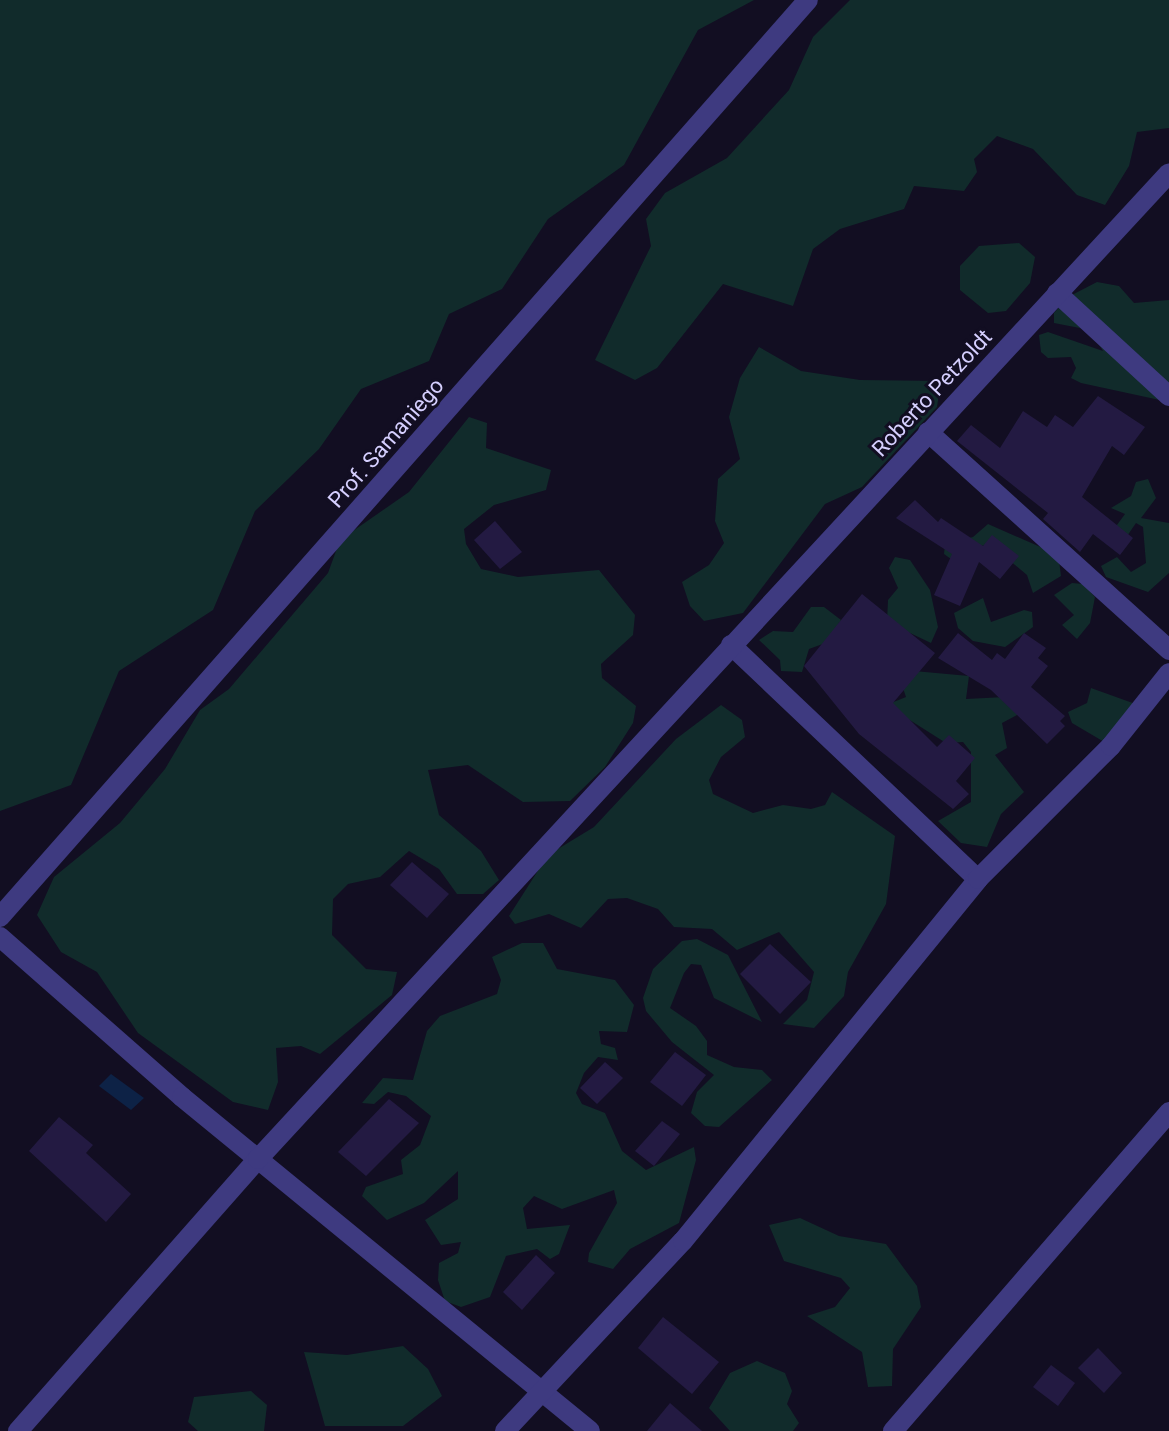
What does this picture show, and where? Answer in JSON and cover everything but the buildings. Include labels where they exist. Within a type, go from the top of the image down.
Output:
[{"type":"street","name":"Prof. Samaniego","points":[[0,917],[808,0]]},
{"type":"street","name":"Roberto Petzoldt","points":[[18,1431],[258,1159],[1169,173]]},
{"type":"street","points":[[1057,293],[1169,396]]},
{"type":"street","points":[[928,432],[1169,650]]},
{"type":"street","points":[[731,645],[978,879]]},
{"type":"street","points":[[505,1431],[683,1241],[978,879],[1111,746],[1169,673]]},
{"type":"street","points":[[0,937],[258,1159],[544,1390],[590,1431]]},
{"type":"street","points":[[893,1431],[1169,1112]]},
{"type":"green space","points":[[0,0],[754,0],[698,30],[624,165],[548,219],[502,289],[449,314],[429,361],[361,389],[319,449],[255,511],[213,610],[119,671],[71,785],[0,811]]},
{"type":"green space","points":[[850,0],[1169,0],[1169,128],[1137,132],[1129,166],[1105,205],[1077,195],[1033,149],[997,136],[974,159],[977,172],[964,191],[914,186],[904,209],[840,229],[813,249],[793,306],[723,284],[657,368],[635,380],[595,360],[651,246],[646,219],[665,193],[727,158],[789,90],[813,37]]},
{"type":"green space","points":[[1019,243],[1035,257],[1030,283],[1006,311],[988,313],[960,290],[960,266],[979,246]]},
{"type":"green space","points":[[1097,282],[1119,286],[1134,303],[1169,300],[1169,402],[1081,383],[1071,378],[1076,368],[1071,357],[1048,358],[1041,352],[1039,335],[1048,332],[1103,351],[1090,330],[1054,323],[1054,313],[1068,297]]},
{"type":"green space","points":[[759,347],[801,371],[860,380],[941,381],[937,407],[862,487],[825,504],[743,613],[704,621],[690,606],[682,582],[709,565],[724,543],[715,521],[718,479],[740,459],[729,417],[740,378]]},
{"type":"green space","points":[[469,417],[487,423],[486,448],[551,470],[546,490],[494,505],[464,529],[466,544],[481,569],[518,577],[599,570],[635,615],[633,635],[601,664],[602,678],[636,706],[633,723],[605,767],[570,801],[523,802],[468,765],[428,770],[439,815],[481,851],[499,880],[483,894],[457,894],[439,869],[409,851],[380,877],[348,884],[333,899],[332,935],[366,969],[397,972],[392,995],[320,1054],[301,1046],[276,1048],[278,1082],[268,1110],[233,1102],[138,1033],[97,972],[61,952],[37,915],[54,877],[120,823],[165,769],[200,710],[229,689],[328,573],[340,540],[409,492]]},
{"type":"green space","points":[[1148,479],[1156,498],[1141,518],[1169,523],[1169,573],[1148,592],[1106,577],[1101,566],[1117,557],[1131,572],[1146,563],[1143,527],[1136,523],[1123,542],[1114,529],[1125,514],[1111,508],[1131,496],[1136,482]]},
{"type":"green space","points":[[988,524],[1045,549],[1059,560],[1061,576],[1033,593],[1027,575],[989,543],[951,559],[944,554],[945,544],[973,537]]},
{"type":"green space","points":[[895,557],[910,560],[930,590],[938,627],[931,643],[887,622],[888,600],[898,588],[889,568]]},
{"type":"green space","points":[[1072,583],[1083,584],[1095,597],[1090,623],[1077,639],[1062,625],[1074,615],[1054,595]]},
{"type":"green space","points":[[983,598],[991,622],[1024,610],[1032,612],[1033,627],[1005,647],[973,641],[958,628],[954,613]]},
{"type":"green space","points":[[811,607],[824,607],[841,620],[828,642],[809,649],[802,672],[781,671],[780,660],[759,640],[773,631],[793,632]]},
{"type":"green space","points":[[914,671],[969,676],[966,699],[1005,697],[1023,712],[1002,723],[1007,748],[995,755],[1024,792],[1001,814],[987,847],[961,843],[938,821],[971,802],[971,752],[963,742],[946,743],[886,705],[906,697],[901,682]]},
{"type":"green space","points":[[1091,688],[1141,706],[1111,746],[1072,723],[1068,712],[1087,703]]},
{"type":"green space","points":[[721,705],[742,720],[745,737],[721,757],[709,780],[713,794],[753,813],[783,805],[811,809],[825,805],[832,792],[895,836],[886,904],[848,972],[844,996],[814,1028],[783,1024],[807,1000],[814,972],[779,932],[737,950],[712,929],[674,927],[658,909],[627,898],[608,899],[581,928],[549,914],[515,924],[509,916],[548,855],[594,827],[676,739]]},
{"type":"green space","points":[[697,939],[728,955],[762,1022],[714,998],[701,965],[691,964],[684,973],[670,1008],[696,1026],[707,1041],[707,1055],[734,1067],[762,1070],[772,1080],[719,1127],[705,1126],[691,1113],[697,1092],[714,1075],[672,1042],[646,1011],[643,998],[653,969],[682,941]]},
{"type":"green space","points":[[522,943],[543,943],[557,969],[615,980],[634,1005],[627,1032],[599,1031],[601,1044],[615,1048],[618,1060],[598,1057],[584,1073],[576,1093],[582,1104],[605,1113],[622,1151],[646,1170],[694,1147],[696,1160],[679,1223],[630,1249],[613,1269],[588,1262],[589,1253],[617,1203],[614,1190],[562,1209],[534,1196],[523,1208],[527,1229],[570,1225],[559,1254],[550,1259],[537,1249],[506,1256],[490,1297],[461,1307],[445,1301],[438,1280],[439,1263],[458,1253],[461,1242],[441,1245],[425,1220],[458,1199],[458,1171],[424,1203],[387,1220],[362,1196],[366,1187],[403,1174],[401,1160],[420,1145],[431,1116],[406,1096],[388,1092],[374,1104],[362,1103],[383,1078],[413,1080],[427,1031],[440,1016],[497,994],[501,980],[492,957]]},
{"type":"green space","points":[[800,1218],[839,1236],[886,1244],[917,1286],[921,1307],[893,1349],[892,1386],[868,1387],[862,1352],[807,1316],[835,1307],[850,1288],[841,1278],[784,1261],[769,1225]]},
{"type":"green space","points":[[403,1346],[428,1369],[442,1396],[403,1426],[325,1426],[304,1352],[347,1355]]},
{"type":"green space","points":[[757,1361],[785,1373],[792,1391],[787,1404],[799,1423],[793,1431],[730,1431],[709,1408],[730,1373]]},
{"type":"green space","points":[[251,1391],[267,1405],[264,1431],[198,1431],[188,1422],[194,1397]]},
{"type":"water","points":[[111,1074],[144,1098],[131,1110],[99,1086]]}]
